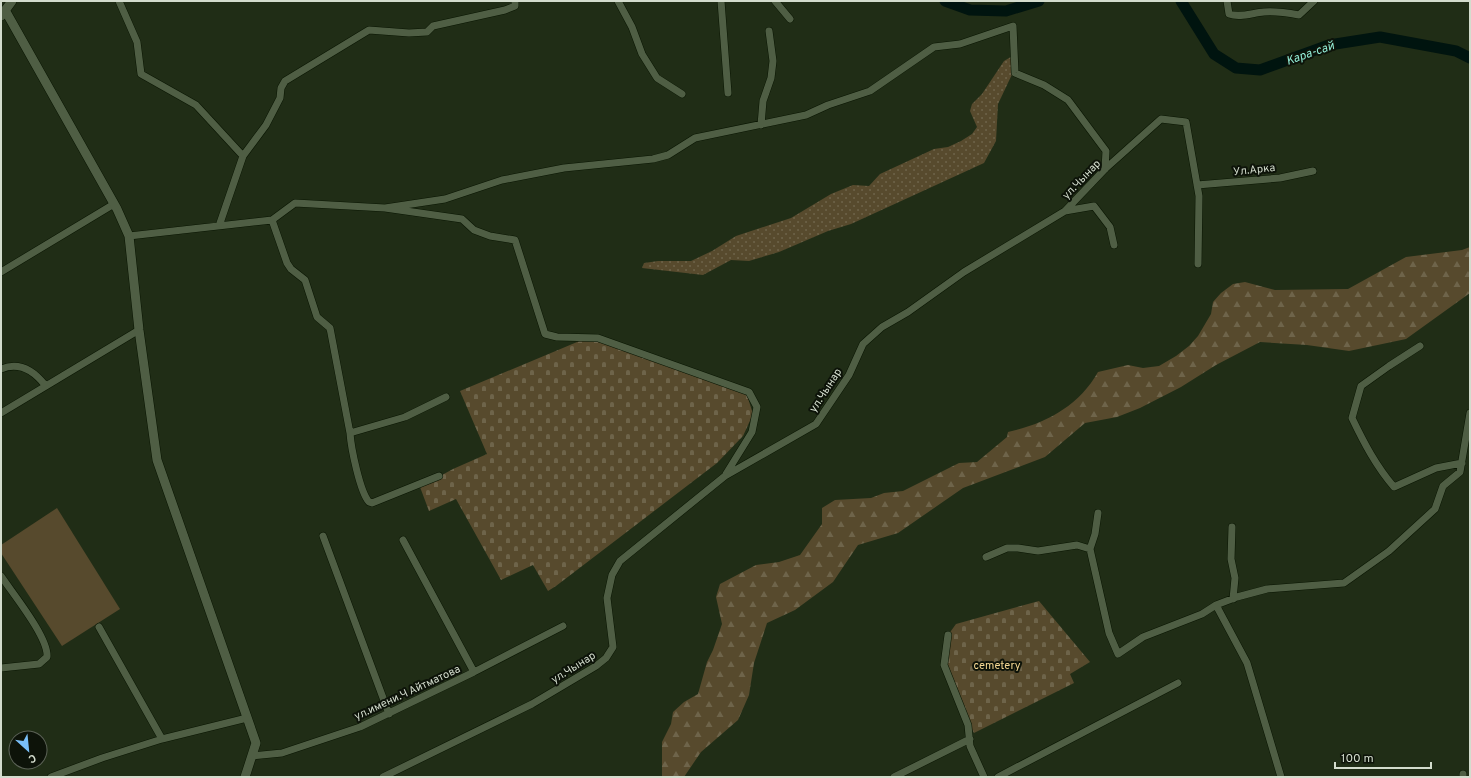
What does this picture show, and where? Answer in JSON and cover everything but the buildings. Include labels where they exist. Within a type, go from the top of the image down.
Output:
[{"type":"street","points":[[12,1],[3,13],[114,204],[129,236],[139,330],[157,460],[256,743],[245,777]]},
{"type":"street","points":[[119,1],[136,42],[141,74],[196,105],[243,156]]},
{"type":"street","points":[[218,226],[243,156],[266,125],[280,98],[281,88],[285,81],[369,30],[409,33],[427,32],[433,26],[505,10],[515,6],[515,1]]},
{"type":"street","points":[[618,1],[632,27],[642,54],[657,78],[682,94]]},
{"type":"street","points":[[721,1],[728,93]]},
{"type":"street","points":[[775,1],[790,19]]},
{"type":"street","points":[[1227,1],[1229,14],[1234,16],[1265,12],[1283,12],[1299,15],[1314,1]]},
{"type":"street","points":[[385,208],[445,199],[502,180],[564,168],[653,159],[668,155],[696,138],[806,115],[828,105],[870,91],[934,47],[960,44],[1013,26],[1016,52],[1016,73],[1044,85],[1068,100],[1106,151],[1105,169]]},
{"type":"street","points":[[761,125],[763,101],[771,78],[773,61],[769,31]]},
{"type":"street","name":"ул.Чынар","points":[[383,777],[532,704],[596,666],[606,658],[613,647],[608,622],[607,598],[612,575],[620,561],[725,476],[816,424],[849,375],[863,344],[882,327],[908,312],[964,272],[1065,211],[1105,169],[1161,119],[1186,122],[1199,196],[1198,264]]},
{"type":"street","name":"Ул.Арка","points":[[1197,185],[1280,178],[1313,171]]},
{"type":"street","points":[[129,236],[272,220],[295,203],[385,208],[462,219],[474,230],[490,236],[515,240],[545,334],[557,338],[598,338],[749,392],[757,407],[752,432],[725,476]]},
{"type":"street","points":[[1,272],[114,204]]},
{"type":"street","points":[[1065,211],[1094,206],[1110,227],[1114,245]]},
{"type":"street","points":[[272,220],[287,263],[291,269],[305,280],[317,317],[330,328],[359,477],[369,502],[439,476]]},
{"type":"street","points":[[1,413],[45,385],[139,330]]},
{"type":"street","points":[[1420,346],[1388,366],[1362,386],[1352,418],[1370,454],[1382,473],[1394,487],[1436,468],[1462,463]]},
{"type":"street","points":[[1,369],[7,366],[29,368],[45,385]]},
{"type":"street","points":[[350,433],[405,417],[446,397]]},
{"type":"street","points":[[1098,513],[1095,534],[1090,549],[1109,633],[1118,654],[1143,637],[1202,614],[1216,605],[1233,598],[1267,589],[1344,583],[1389,551],[1435,509],[1443,486],[1460,472],[1470,413]]},
{"type":"street","points":[[1232,526],[1231,559],[1235,578],[1233,598]]},
{"type":"street","points":[[323,536],[389,714]]},
{"type":"street","points":[[403,540],[474,672]]},
{"type":"street","points":[[986,557],[1007,548],[1038,551],[1077,545],[1090,549]]},
{"type":"street","points":[[1,576],[38,631],[48,649],[47,657],[39,664],[1,668]]},
{"type":"street","points":[[1216,605],[1247,663],[1281,777]]},
{"type":"street","name":"ул.имени.Ч Айтматова","points":[[252,756],[282,753],[360,727],[474,672],[563,626]]},
{"type":"street","points":[[99,628],[162,739]]},
{"type":"street","points":[[948,635],[944,665],[968,725],[970,746],[984,777]]},
{"type":"street","points":[[998,777],[1178,683]]},
{"type":"street","points":[[51,777],[102,758],[162,739],[247,718]]},
{"type":"street","points":[[894,777],[970,739]]},
{"type":"green space","points":[[1014,55],[1016,66],[998,104],[996,141],[984,163],[851,224],[828,231],[779,252],[749,261],[731,260],[703,275],[642,268],[644,263],[658,261],[691,261],[712,251],[736,236],[791,218],[831,194],[853,185],[869,186],[880,174],[934,149],[948,147],[961,141],[972,134],[977,127],[970,111],[972,104],[982,94],[1004,61]]},
{"type":"green space","points":[[1470,247],[1470,293],[1406,339],[1349,351],[1307,345],[1260,342],[1216,365],[1181,387],[1140,408],[1117,417],[1085,423],[1045,457],[963,488],[898,533],[858,545],[833,582],[795,610],[767,623],[754,663],[749,695],[738,720],[701,752],[684,777],[662,777],[662,742],[671,724],[673,712],[684,702],[698,694],[707,662],[722,624],[716,597],[720,584],[756,565],[779,562],[800,555],[822,524],[822,508],[835,500],[871,498],[884,493],[903,491],[959,463],[977,462],[1007,437],[1008,432],[1035,424],[1060,412],[1071,404],[1081,395],[1098,372],[1128,365],[1143,368],[1159,366],[1189,346],[1198,336],[1211,314],[1213,302],[1221,293],[1233,284],[1245,282],[1275,290],[1348,289],[1406,257],[1462,250]]},
{"type":"green space","points":[[589,337],[673,365],[747,395],[753,414],[743,436],[717,463],[556,586],[548,591],[533,565],[501,580],[456,499],[429,511],[420,487],[453,469],[487,454],[460,391]]},
{"type":"green space","points":[[57,508],[120,609],[62,646],[1,553],[1,545]]},
{"type":"green space","name":"cemetery","points":[[1039,601],[1090,662],[1070,674],[1074,683],[974,733],[950,690],[943,642],[956,624]]},
{"type":"waterway","name":"Кара-сай","points":[[945,1],[970,10],[1006,11],[1039,1]]},
{"type":"waterway","name":"Кара-сай","points":[[1181,1],[1214,54],[1236,68],[1260,70],[1329,45],[1380,37],[1456,51],[1470,58]]}]
